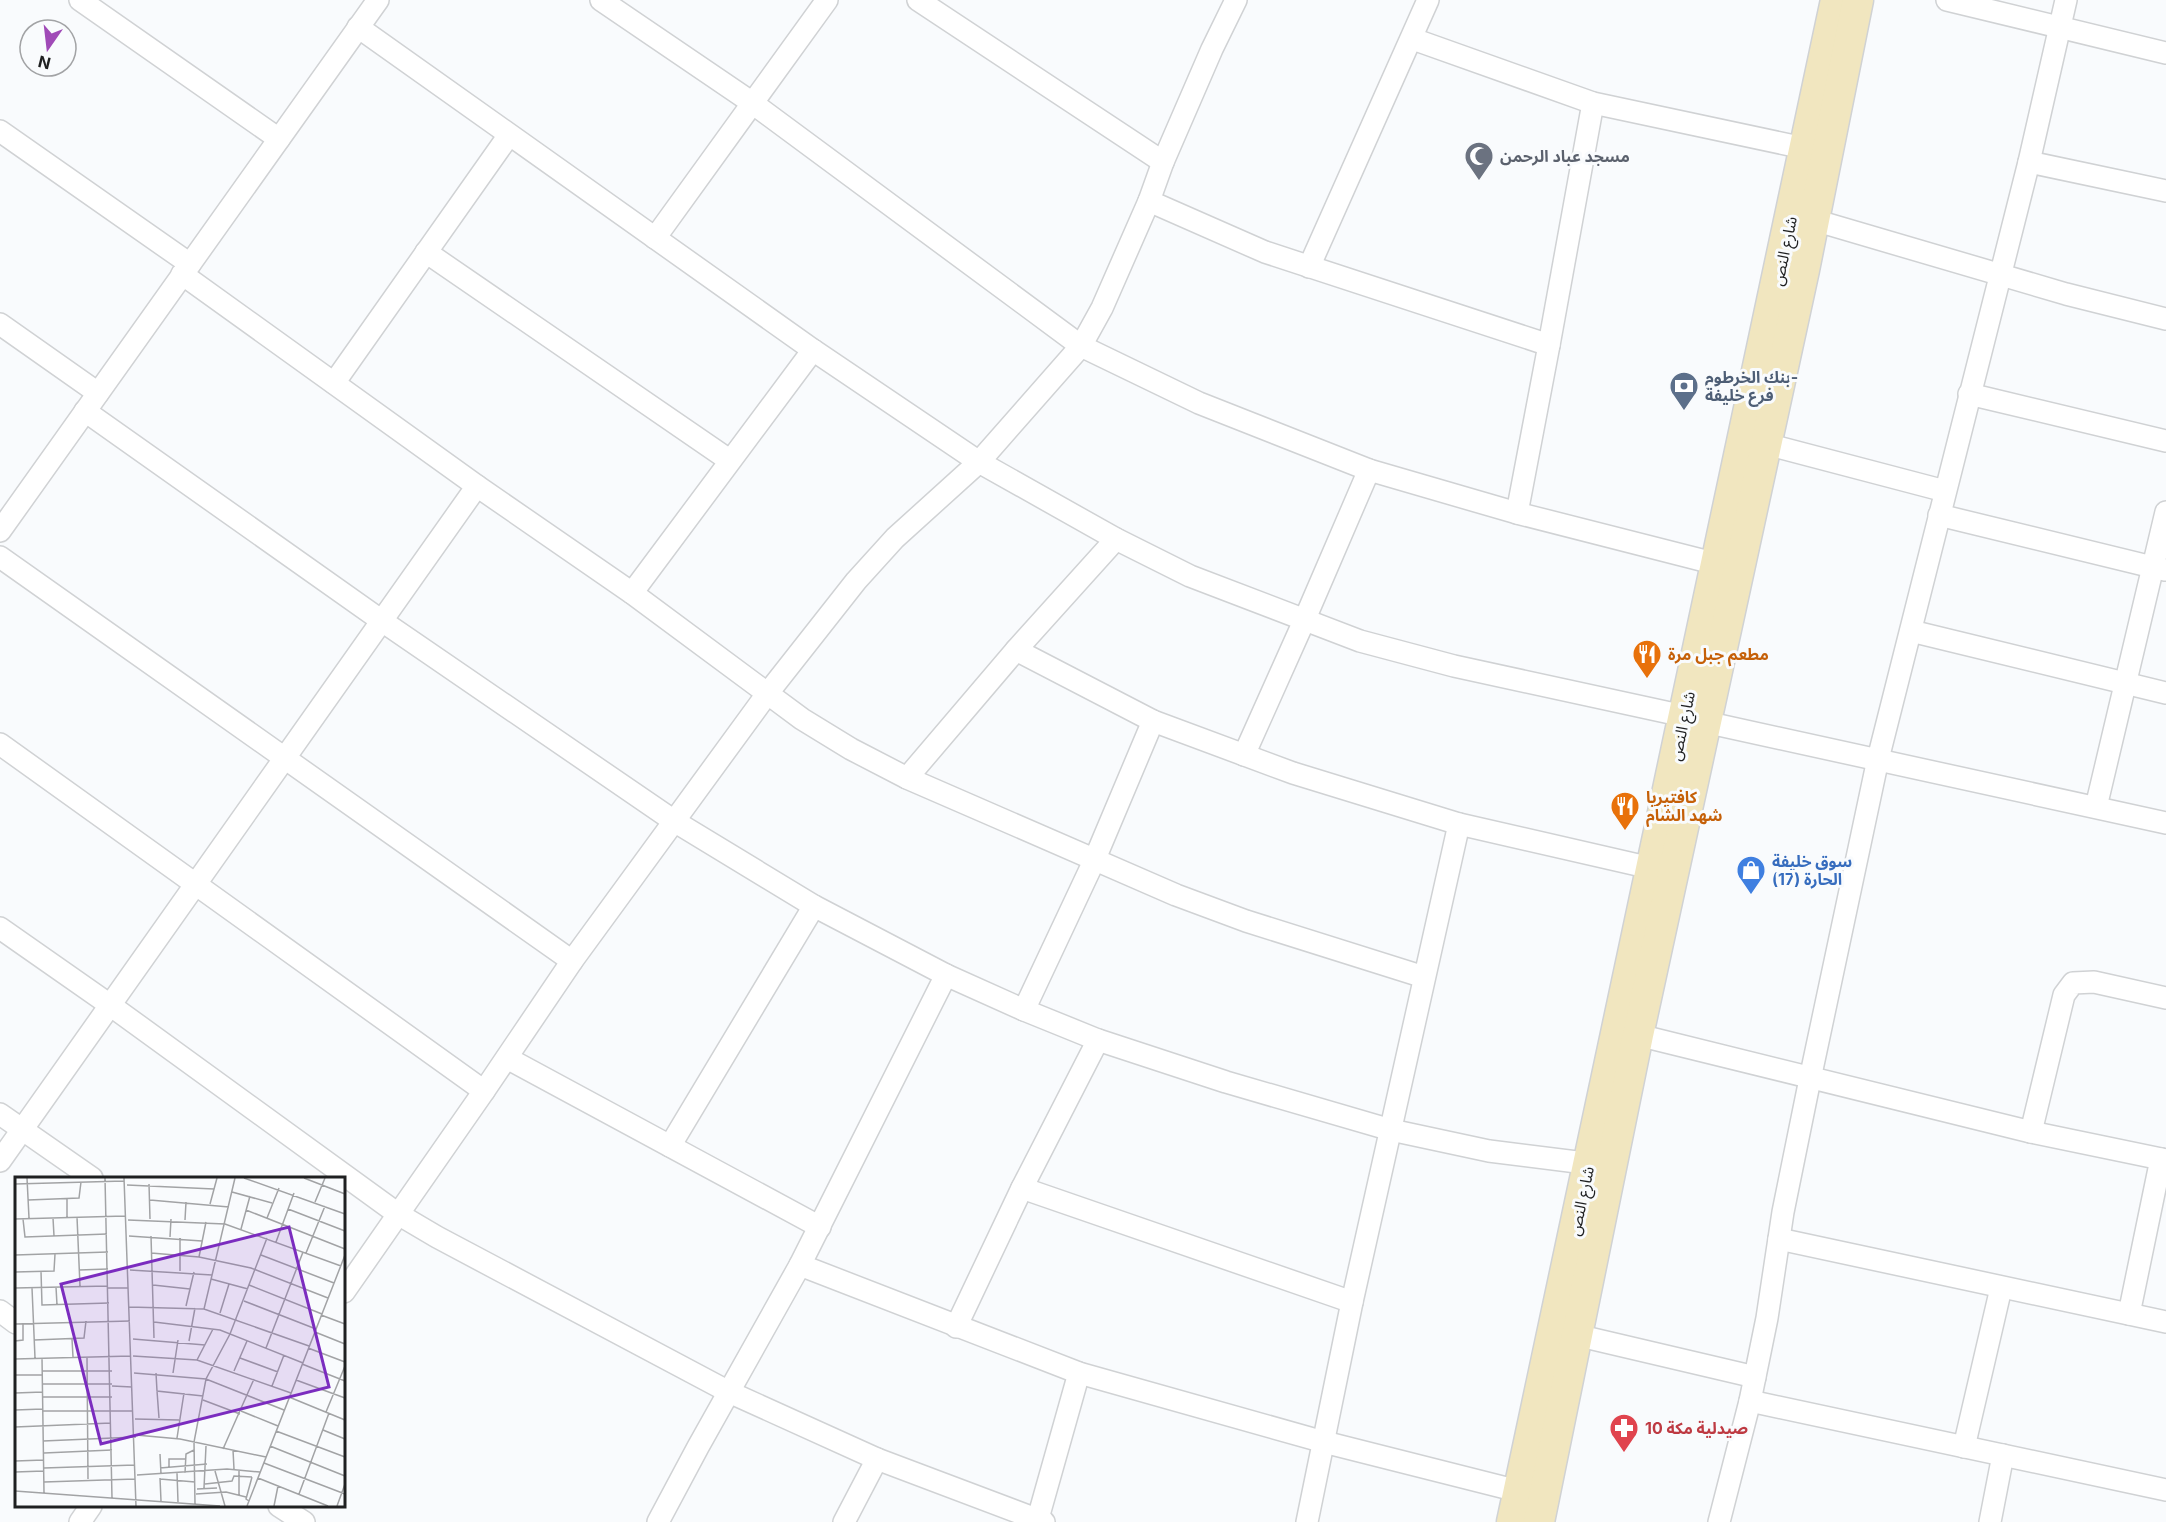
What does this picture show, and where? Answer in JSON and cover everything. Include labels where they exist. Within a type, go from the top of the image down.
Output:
[{"type":"main road","name":"شارع النص","points":[[1539,1522],[1576,1335],[1599,1165],[1651,868],[1695,719],[1766,444],[1792,267],[1804,148],[1839,1]]},
{"type":"main road","name":"شارع النص","points":[[1512,1522],[1599,1165],[1638,1035],[1695,719],[1717,564],[1792,267],[1814,219],[1839,1]]},
{"type":"street","points":[[80,0],[279,139]]},
{"type":"street","points":[[1,526],[378,0]]},
{"type":"street","points":[[601,0],[751,102],[1081,346],[1199,403],[1369,470],[1517,513],[1717,564]]},
{"type":"street","points":[[655,238],[751,102],[827,0]]},
{"type":"street","points":[[918,0],[1163,162]]},
{"type":"street","points":[[345,1291],[572,961],[767,694],[850,589],[895,538],[979,462],[1081,346],[1102,308],[1212,49],[1236,0]]},
{"type":"street","points":[[1309,267],[1413,39],[1428,0]]},
{"type":"street","points":[[1947,0],[2166,53]]},
{"type":"street","points":[[1719,1522],[1750,1401],[1810,1078],[1878,759],[2029,162],[2066,0]]},
{"type":"street","points":[[358,27],[813,350],[979,462],[1116,539],[1190,576],[1360,641],[1454,666],[2166,823]]},
{"type":"street","points":[[1413,39],[1593,103],[1804,148]]},
{"type":"street","points":[[1517,513],[1593,103]]},
{"type":"street","points":[[0,131],[186,269],[334,384],[632,593],[767,694],[831,737],[907,778],[1166,891],[1246,921],[1424,977]]},
{"type":"street","points":[[334,384],[509,135]]},
{"type":"street","points":[[2029,162],[2166,191]]},
{"type":"street","points":[[1149,201],[1265,252],[1549,345]]},
{"type":"street","points":[[1814,219],[2076,297],[2166,319]]},
{"type":"street","points":[[426,252],[729,460]]},
{"type":"street","points":[[0,324],[98,393]]},
{"type":"street","points":[[632,593],[813,350]]},
{"type":"street","points":[[1969,394],[2166,441]]},
{"type":"street","points":[[85,411],[382,621],[674,821],[814,906],[946,975],[1098,1040],[1226,1082],[1391,1130],[1489,1151],[1599,1165]]},
{"type":"street","points":[[1766,444],[1945,491]]},
{"type":"street","points":[[1244,755],[1369,470]]},
{"type":"street","points":[[0,1161],[477,486]]},
{"type":"street","points":[[2096,807],[2125,683],[2159,569],[2166,512]]},
{"type":"street","points":[[1939,515],[2159,569]]},
{"type":"street","points":[[907,778],[1016,650],[1116,539]]},
{"type":"street","points":[[0,557],[572,961]]},
{"type":"street","points":[[1911,630],[2166,693]]},
{"type":"street","points":[[1016,650],[1153,721],[1310,779],[1459,824],[1651,868]]},
{"type":"street","points":[[1024,1010],[1094,861],[1153,721]]},
{"type":"street","points":[[0,744],[484,1090]]},
{"type":"street","points":[[1307,1522],[1352,1302],[1459,824]]},
{"type":"street","points":[[670,1146],[814,906]]},
{"type":"street","points":[[0,928],[398,1214],[729,1392],[877,1458],[1040,1521],[1079,1373]]},
{"type":"street","points":[[658,1522],[800,1265],[946,975]]},
{"type":"street","points":[[2031,1132],[2064,995],[2073,983],[2094,982],[2166,998]]},
{"type":"street","points":[[1638,1035],[2031,1132],[2163,1160],[2129,1314]]},
{"type":"street","points":[[956,1327],[1022,1188],[1098,1040]]},
{"type":"street","points":[[507,1058],[820,1227]]},
{"type":"street","points":[[0,1114],[89,1177]]},
{"type":"street","points":[[1022,1188],[1352,1302]]},
{"type":"street","points":[[1779,1239],[2166,1322]]},
{"type":"street","points":[[800,1265],[1079,1373],[1324,1442],[1518,1491]]},
{"type":"street","points":[[1964,1447],[2001,1288]]},
{"type":"street","points":[[0,1311],[15,1322]]},
{"type":"street","points":[[1576,1335],[1755,1377]]},
{"type":"street","points":[[1750,1401],[2166,1490]]},
{"type":"street","points":[[1990,1522],[2002,1455]]},
{"type":"street","points":[[844,1522],[877,1458]]},
{"type":"street","points":[[80,1522],[90,1507]]},
{"type":"street","points":[[281,1507],[304,1522]]},
{"type":"place","name":"مسجد عباد الرحمن","points":[[1479,182]]},
{"type":"place","name":"بنك الخرطوم- فرع خليفة","points":[[1684,412]]},
{"type":"place","name":"مطعم جبل مرة","points":[[1647,680]]},
{"type":"place","name":"كافتيريا شهد الشام","points":[[1625,832]]},
{"type":"place","name":"سوق خليفة الحارة (17)","points":[[1751,896]]},
{"type":"place","name":"صيدلية مكة 10","points":[[1624,1454]]}]
